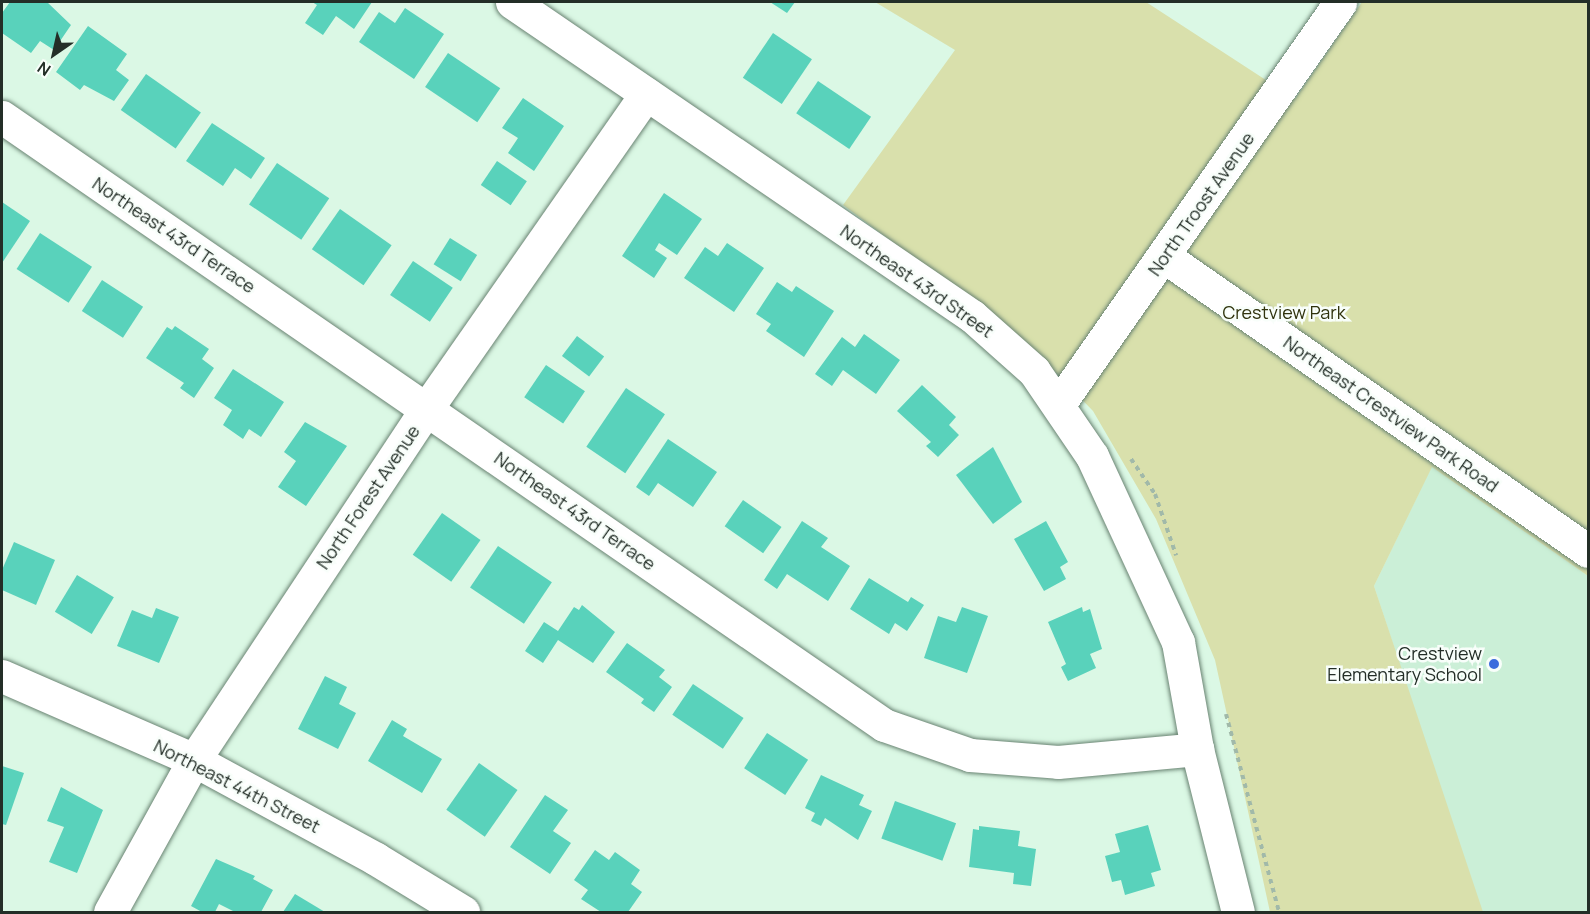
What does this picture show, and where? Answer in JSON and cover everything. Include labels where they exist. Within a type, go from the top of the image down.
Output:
[{"type":"street","name":"Northeast 43rd Street","points":[[512,2],[972,316],[1034,371],[1059,404],[1092,456],[1178,642],[1197,748],[1238,912]]},
{"type":"street","name":"North Troost Avenue","points":[[1059,404],[1341,2]]},
{"type":"street","name":"North Forest Avenue","points":[[110,912],[194,760],[427,408],[646,94]]},
{"type":"street","name":"Northeast 43rd Terrace","points":[[2,117],[884,725],[981,756],[1058,762],[1197,748]]},
{"type":"street","name":"Northeast Crestview Park Road","points":[[1165,256],[1588,551]]},
{"type":"street","name":"Northeast 44th Street","points":[[2,676],[194,760],[376,859],[463,912]]},
{"type":"shaded area","name":"Crestview Elementary School","points":[[1432,466],[1588,576],[1588,912],[1481,912],[1374,586]]},
{"type":"green space","name":"Crestview Park","points":[[875,2],[1146,2],[1295,99],[1362,2],[1588,2],[1588,576],[1432,467],[1374,586],[1483,912],[1270,912],[1215,660],[1156,519],[1093,411],[1025,341],[843,205],[955,50]]},
{"type":"building","points":[[10,2],[47,2],[71,25],[54,50],[40,41],[31,53],[2,33],[2,13]]},
{"type":"building","points":[[312,2],[372,2],[354,29],[336,16],[323,35],[305,23],[317,5]]},
{"type":"building","points":[[770,2],[795,2],[787,13]]},
{"type":"building","points":[[405,8],[444,34],[414,79],[359,42],[379,12],[395,23]]},
{"type":"building","points":[[88,26],[127,54],[116,70],[129,80],[114,101],[84,85],[80,90],[56,72]]},
{"type":"building","points":[[773,33],[812,59],[782,104],[743,78]]},
{"type":"building","points":[[448,53],[500,88],[477,122],[425,87]]},
{"type":"building","points":[[146,74],[201,112],[176,148],[121,110]]},
{"type":"building","points":[[818,81],[871,117],[849,149],[796,113]]},
{"type":"building","points":[[523,98],[564,126],[534,171],[508,153],[518,138],[502,128]]},
{"type":"building","points":[[212,123],[265,158],[251,179],[235,168],[223,186],[186,161]]},
{"type":"building","points":[[497,161],[527,181],[511,205],[481,185]]},
{"type":"building","points":[[277,163],[329,198],[301,240],[249,204]]},
{"type":"building","points":[[664,193],[702,219],[677,255],[659,243],[655,250],[667,258],[654,278],[622,256]]},
{"type":"building","points":[[2,202],[30,221],[2,263]]},
{"type":"building","points":[[340,209],[392,245],[364,285],[312,249]]},
{"type":"building","points":[[40,233],[92,267],[69,303],[17,269]]},
{"type":"building","points":[[450,238],[477,255],[461,281],[434,264]]},
{"type":"building","points":[[727,243],[764,268],[734,312],[684,278],[705,247],[718,256]]},
{"type":"building","points":[[413,261],[453,288],[430,322],[390,295]]},
{"type":"building","points":[[102,280],[143,307],[123,338],[82,311]]},
{"type":"building","points":[[777,282],[792,292],[796,286],[834,311],[804,357],[766,331],[771,324],[756,314]]},
{"type":"building","points":[[175,326],[209,349],[202,359],[214,368],[194,398],[180,388],[184,383],[146,358],[167,327],[172,330]]},
{"type":"building","points":[[864,334],[900,360],[876,394],[843,370],[832,386],[815,374],[842,337],[855,347]]},
{"type":"building","points":[[577,336],[604,356],[589,376],[562,356]]},
{"type":"building","points":[[546,365],[585,391],[563,424],[524,397]]},
{"type":"building","points":[[233,369],[284,402],[261,437],[249,429],[243,439],[223,425],[232,410],[214,398]]},
{"type":"building","points":[[922,385],[956,417],[949,425],[959,435],[938,457],[926,446],[931,442],[897,411]]},
{"type":"building","points":[[626,388],[665,414],[625,473],[586,447]]},
{"type":"building","points":[[305,422],[347,446],[306,506],[278,487],[296,461],[284,452]]},
{"type":"building","points":[[668,439],[717,472],[693,507],[658,483],[649,496],[636,487]]},
{"type":"building","points":[[993,447],[1022,502],[993,524],[956,475]]},
{"type":"building","points":[[743,500],[782,527],[763,553],[725,526]]},
{"type":"building","points":[[442,513],[481,540],[451,582],[413,555]]},
{"type":"building","points":[[802,521],[828,538],[821,547],[850,566],[828,601],[787,574],[777,589],[764,580]]},
{"type":"building","points":[[1046,521],[1068,562],[1060,567],[1066,579],[1044,591],[1014,539]]},
{"type":"building","points":[[14,542],[55,560],[36,605],[2,590],[2,570]]},
{"type":"building","points":[[498,546],[552,582],[524,624],[470,587]]},
{"type":"building","points":[[77,575],[114,597],[92,634],[55,612]]},
{"type":"building","points":[[869,578],[908,602],[911,597],[924,605],[907,631],[895,623],[889,634],[850,609]]},
{"type":"building","points":[[582,605],[615,632],[593,663],[558,640],[543,663],[525,651],[544,622],[558,631],[574,607],[579,610]]},
{"type":"building","points":[[962,607],[988,616],[967,673],[924,658],[938,616],[956,622]]},
{"type":"building","points":[[1082,607],[1083,612],[1090,609],[1102,649],[1090,654],[1096,668],[1068,681],[1061,667],[1066,664],[1048,622]]},
{"type":"building","points":[[156,608],[179,617],[159,663],[117,646],[132,610],[152,618]]},
{"type":"building","points":[[627,643],[665,670],[659,677],[672,687],[654,712],[641,703],[644,699],[606,672]]},
{"type":"building","points":[[325,676],[347,687],[339,704],[356,713],[338,749],[298,729]]},
{"type":"building","points":[[693,684],[744,718],[723,749],[672,715]]},
{"type":"building","points":[[392,720],[407,729],[403,736],[442,759],[422,793],[368,761]]},
{"type":"building","points":[[767,733],[808,760],[785,795],[744,768]]},
{"type":"building","points":[[479,763],[518,790],[485,837],[446,810]]},
{"type":"building","points":[[2,766],[24,773],[6,825],[2,824]]},
{"type":"building","points":[[821,775],[864,795],[859,805],[872,811],[858,840],[825,818],[821,826],[811,821],[815,813],[805,808]]},
{"type":"building","points":[[61,787],[103,810],[77,873],[49,862],[64,827],[47,821]]},
{"type":"building","points":[[545,795],[568,810],[553,831],[571,843],[550,874],[510,847]]},
{"type":"building","points":[[895,801],[956,823],[942,861],[881,839]]},
{"type":"building","points":[[1148,825],[1161,870],[1151,873],[1155,886],[1125,895],[1121,880],[1112,882],[1105,856],[1120,852],[1115,834]]},
{"type":"building","points":[[979,826],[1020,831],[1018,846],[1036,849],[1031,886],[1013,884],[1014,873],[969,867],[973,829],[979,830]]},
{"type":"building","points":[[595,850],[609,860],[615,852],[640,870],[631,884],[642,892],[628,912],[601,912],[581,899],[588,890],[574,880]]},
{"type":"building","points":[[216,859],[255,876],[253,879],[273,890],[261,912],[235,912],[219,904],[215,912],[202,912],[191,906]]},
{"type":"building","points":[[295,894],[325,912],[283,912]]},
{"type":"place","name":"Crestview Elementary School","points":[[1494,664]]}]
